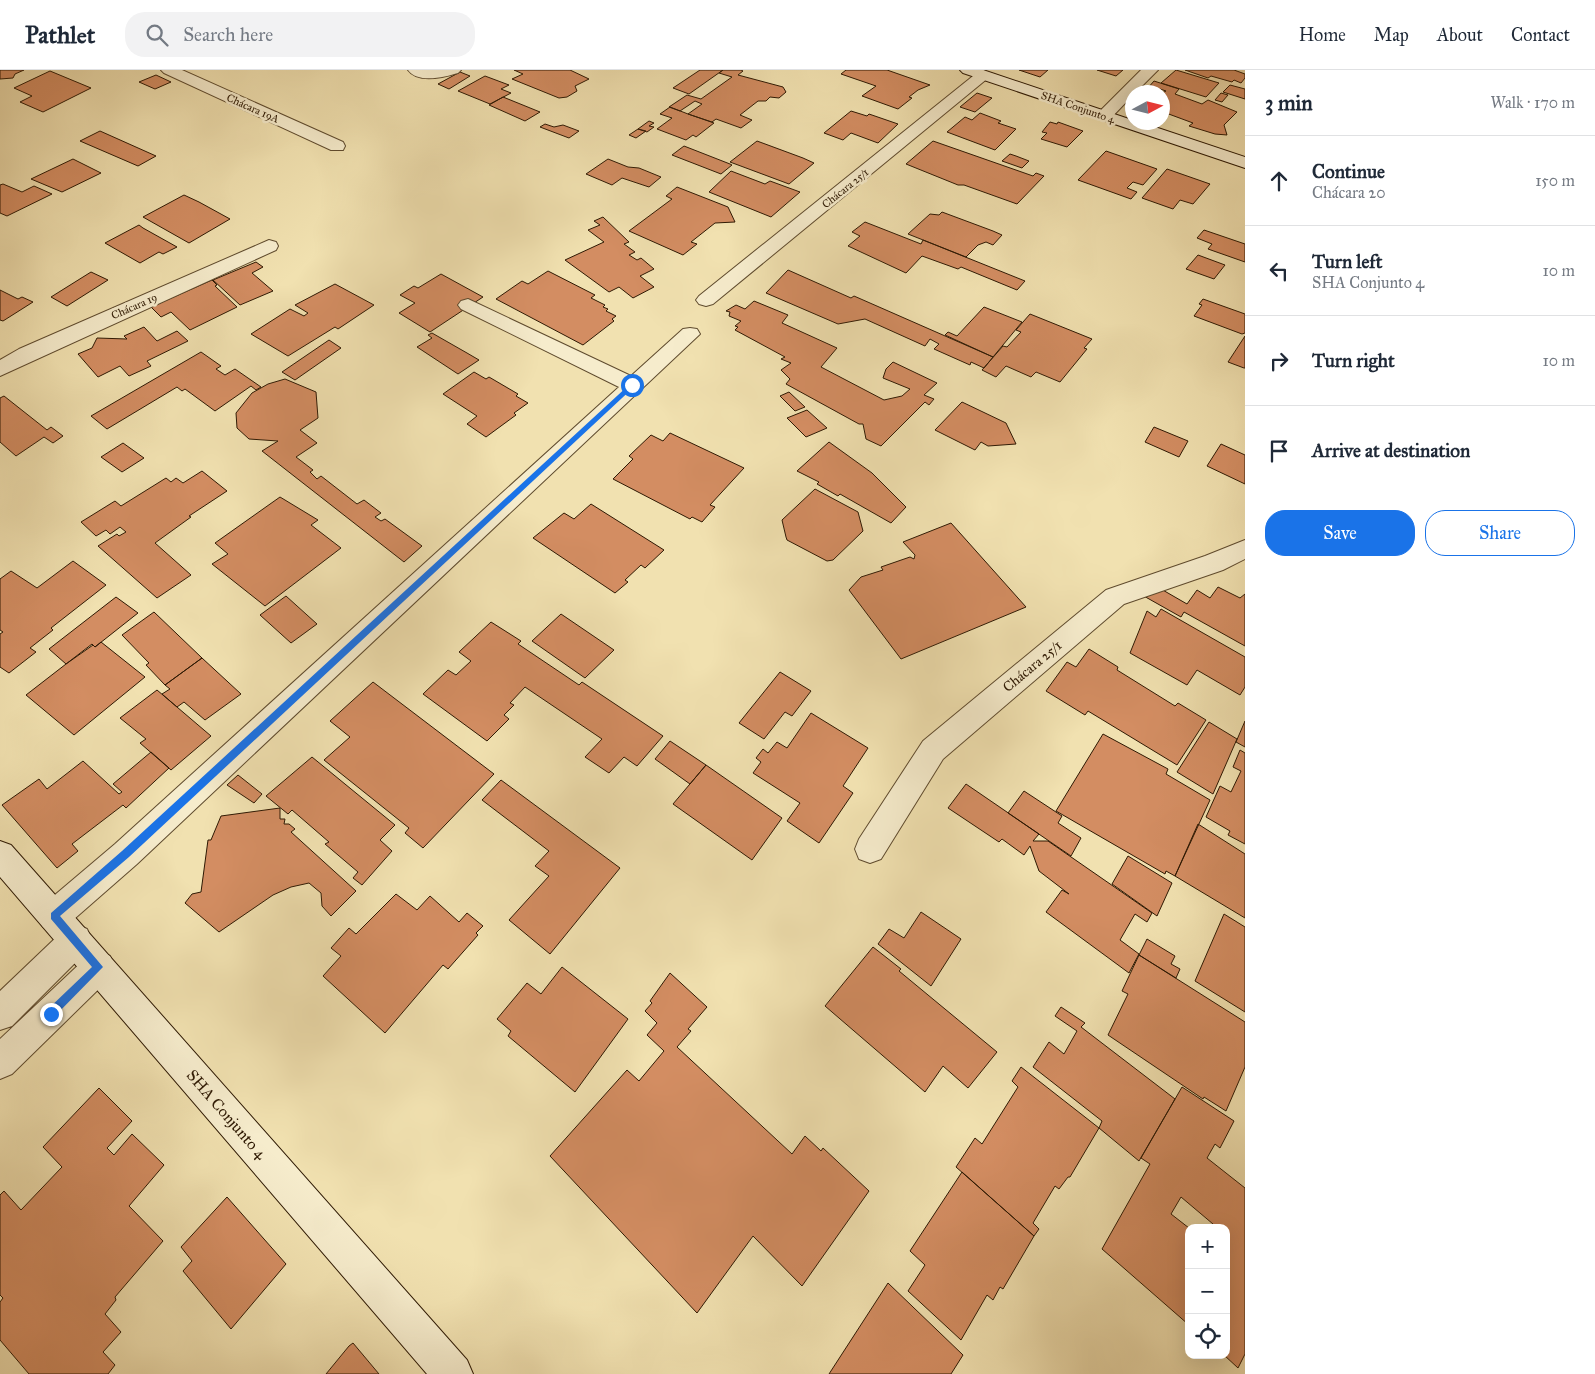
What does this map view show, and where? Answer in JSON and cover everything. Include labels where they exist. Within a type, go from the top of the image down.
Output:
[{"type":"street","name":"Chácara 19A","points":[[169,70],[337,146]]},
{"type":"street","points":[[416,70],[424,73],[441,73],[453,70]]},
{"type":"street","points":[[1104,116],[1150,70]]},
{"type":"street","name":"SHA Conjunto 4","points":[[976,73],[1245,163]]},
{"type":"street","name":"Chácara 25/1","points":[[706,300],[976,73]]},
{"type":"street","name":"Chácara 19","points":[[0,369],[26,354],[269,246]]},
{"type":"street","points":[[468,305],[632,385]]},
{"type":"street","points":[[0,1014],[65,928],[126,854],[632,385],[690,334]]},
{"type":"street","name":"Chácara 25/1","points":[[870,849],[933,750],[1115,597],[1214,563],[1245,549]]},
{"type":"street","name":"SHA Conjunto 4","points":[[0,855],[453,1374]]},
{"type":"street","points":[[0,1062],[98,967]]},
{"type":"building","points":[[0,70],[24,70],[15,74],[13,78],[0,79]]},
{"type":"building","points":[[514,70],[570,70],[589,79],[575,86],[577,91],[567,97],[559,98],[512,79],[523,74]]},
{"type":"building","points":[[700,70],[723,70],[689,94],[673,88]]},
{"type":"building","points":[[723,70],[741,70],[743,71],[738,75],[783,87],[786,92],[779,98],[770,97],[766,101],[758,101],[740,115],[752,120],[741,128],[716,119],[712,122],[688,114],[702,104],[695,101],[680,111],[669,107],[687,95],[701,99],[732,77],[719,73]]},
{"type":"building","points":[[846,70],[887,70],[930,85],[918,90],[909,97],[912,98],[898,109],[862,96],[876,86],[841,74]]},
{"type":"building","points":[[1019,70],[1048,70],[1040,77]]},
{"type":"building","points":[[1097,70],[1123,70],[1116,76]]},
{"type":"building","points":[[1176,70],[1219,83],[1206,97],[1161,83]]},
{"type":"building","points":[[1185,70],[1234,70],[1245,74],[1245,78],[1241,83],[1234,80],[1232,82],[1211,76],[1208,78]]},
{"type":"building","points":[[50,71],[91,88],[43,112],[20,102],[32,96],[14,88]]},
{"type":"building","points":[[460,72],[470,76],[449,89],[438,84]]},
{"type":"building","points":[[156,75],[171,82],[155,89],[139,82]]},
{"type":"building","points":[[485,76],[509,85],[501,89],[511,93],[490,104],[458,91]]},
{"type":"building","points":[[1154,81],[1166,85],[1150,85]]},
{"type":"building","points":[[1230,85],[1245,89],[1245,99],[1223,92]]},
{"type":"building","points":[[1170,86],[1179,89],[1175,94],[1202,104],[1208,100],[1237,112],[1224,125],[1227,135],[1215,134],[1189,126],[1193,123],[1170,114]]},
{"type":"building","points":[[977,93],[992,98],[975,112],[960,107]]},
{"type":"building","points":[[1221,93],[1228,95],[1222,102],[1215,100]]},
{"type":"building","points":[[503,97],[540,112],[525,121],[489,105]]},
{"type":"building","points":[[670,107],[714,123],[696,137],[693,135],[686,140],[657,129],[672,118],[660,114]]},
{"type":"building","points":[[851,111],[867,116],[869,114],[898,124],[878,143],[851,133],[843,140],[824,133]]},
{"type":"building","points":[[980,113],[1001,121],[998,123],[1016,129],[995,150],[947,132],[965,117],[972,120]]},
{"type":"building","points":[[649,121],[654,123],[649,126],[654,127],[647,132],[638,129]]},
{"type":"building","points":[[1050,122],[1057,124],[1058,122],[1083,131],[1067,147],[1041,139],[1047,133],[1042,132]]},
{"type":"building","points":[[545,124],[554,127],[563,125],[579,131],[569,138],[540,127]]},
{"type":"building","points":[[638,129],[646,131],[636,138],[629,135]]},
{"type":"building","points":[[100,131],[156,156],[138,166],[80,141]]},
{"type":"building","points":[[757,141],[814,163],[789,184],[730,162]]},
{"type":"building","points":[[933,141],[1033,176],[1036,173],[1044,176],[1017,204],[964,185],[958,185],[906,164]]},
{"type":"building","points":[[684,146],[732,165],[721,174],[672,155]]},
{"type":"building","points":[[1106,151],[1157,169],[1143,185],[1133,182],[1127,188],[1137,192],[1131,199],[1078,180]]},
{"type":"building","points":[[1010,154],[1029,161],[1022,168],[1002,161]]},
{"type":"building","points":[[73,159],[101,173],[62,192],[31,179]]},
{"type":"building","points":[[608,159],[661,177],[649,187],[622,178],[612,185],[586,174]]},
{"type":"building","points":[[1167,169],[1210,184],[1193,204],[1180,200],[1173,209],[1142,198]]},
{"type":"building","points":[[731,171],[765,184],[770,181],[800,192],[771,217],[709,192]]},
{"type":"building","points":[[3,184],[22,192],[34,186],[52,194],[7,216],[0,213],[0,185]]},
{"type":"building","points":[[677,187],[728,207],[735,222],[715,223],[691,242],[697,244],[683,255],[629,231],[672,199],[666,196]]},
{"type":"building","points":[[184,195],[230,219],[189,243],[143,217]]},
{"type":"building","points":[[942,212],[1002,235],[993,245],[986,242],[978,245],[966,257],[908,234],[930,214],[939,215]]},
{"type":"building","points":[[603,217],[629,242],[624,244],[635,252],[629,255],[637,260],[641,258],[654,269],[640,276],[654,287],[633,298],[619,287],[609,292],[565,260],[604,242],[588,230],[600,225],[594,221]]},
{"type":"building","points":[[865,222],[921,244],[923,240],[1025,281],[1017,290],[961,267],[958,269],[922,256],[906,273],[848,246],[860,236],[852,232]]},
{"type":"building","points":[[139,225],[177,247],[163,254],[159,252],[140,263],[105,243]]},
{"type":"building","points":[[1204,230],[1245,244],[1245,262],[1208,249],[1212,244],[1197,238]]},
{"type":"building","points":[[1198,255],[1225,265],[1214,279],[1186,269]]},
{"type":"building","points":[[256,262],[263,267],[252,273],[273,291],[240,305],[213,280]]},
{"type":"building","points":[[788,270],[851,298],[854,296],[993,357],[984,368],[971,362],[970,365],[934,349],[939,344],[930,339],[925,346],[865,319],[838,324],[766,293]]},
{"type":"building","points":[[548,271],[595,295],[591,298],[605,305],[603,307],[608,309],[606,311],[616,316],[612,319],[614,321],[583,345],[496,299],[522,281],[528,284]]},
{"type":"building","points":[[91,272],[108,280],[67,306],[51,297]]},
{"type":"building","points":[[441,274],[483,297],[430,332],[399,313],[415,303],[400,295],[414,286],[418,288]]},
{"type":"building","points":[[212,280],[217,285],[215,286],[237,307],[190,330],[171,312],[161,317],[151,307]]},
{"type":"building","points":[[335,284],[374,305],[338,329],[335,327],[288,356],[251,334],[290,309],[304,316],[308,313],[295,305]]},
{"type":"building","points":[[0,290],[18,299],[22,297],[33,302],[3,321],[0,320]]},
{"type":"building","points":[[1203,299],[1245,314],[1245,333],[1242,334],[1194,316],[1202,305],[1199,304]]},
{"type":"building","points":[[754,301],[788,315],[782,323],[837,348],[821,367],[884,400],[902,396],[910,389],[883,378],[886,369],[893,362],[937,383],[924,395],[934,399],[929,405],[925,402],[881,446],[866,439],[863,424],[859,424],[786,384],[790,379],[781,370],[791,363],[781,359],[785,357],[735,330],[738,327],[735,326],[741,321],[729,316],[730,312],[726,311],[736,305],[745,309]]},
{"type":"building","points":[[984,307],[1022,322],[993,357],[945,335],[948,332],[957,336]]},
{"type":"building","points":[[1030,314],[1092,339],[1084,348],[1087,349],[1060,382],[1036,372],[1031,377],[1006,366],[996,377],[982,370],[1003,346],[1007,347],[1021,332],[1016,330]]},
{"type":"building","points":[[144,327],[157,341],[177,331],[188,341],[147,361],[151,366],[129,376],[120,366],[98,377],[78,354],[92,348],[97,338],[127,339],[124,336]]},
{"type":"building","points":[[432,333],[479,360],[458,374],[417,347],[432,338],[428,335]]},
{"type":"building","points":[[1245,336],[1245,368],[1244,368],[1228,362]]},
{"type":"building","points":[[329,340],[341,348],[295,380],[282,372]]},
{"type":"building","points":[[201,352],[221,366],[216,369],[225,375],[235,369],[261,387],[256,390],[251,386],[215,411],[185,389],[182,391],[177,387],[107,429],[91,416]]},
{"type":"building","points":[[474,372],[486,379],[489,377],[518,394],[516,396],[528,403],[514,413],[516,415],[486,437],[467,424],[477,416],[443,394]]},
{"type":"building","points":[[285,379],[316,392],[318,418],[300,430],[317,443],[296,457],[313,470],[310,472],[317,479],[321,476],[357,504],[364,500],[381,513],[375,517],[381,521],[385,519],[422,546],[404,562],[262,451],[278,441],[249,439],[237,428],[236,413],[252,393],[268,384]]},
{"type":"building","points":[[789,392],[805,407],[795,411],[780,396]]},
{"type":"building","points":[[4,396],[47,430],[51,427],[63,436],[53,443],[44,437],[16,456],[0,442],[0,398]]},
{"type":"building","points":[[962,402],[1006,423],[1016,444],[988,446],[981,442],[975,450],[935,430]]},
{"type":"building","points":[[807,410],[827,428],[806,437],[787,418]]},
{"type":"building","points":[[1154,427],[1188,441],[1179,457],[1145,442]]},
{"type":"building","points":[[670,433],[744,468],[710,505],[715,507],[702,522],[692,517],[690,519],[613,479],[633,459],[629,456],[651,435],[663,441]]},
{"type":"building","points":[[829,442],[872,473],[906,507],[891,523],[840,494],[838,496],[817,484],[819,482],[797,471]]},
{"type":"building","points":[[123,443],[144,458],[122,472],[101,457]]},
{"type":"building","points":[[1221,444],[1245,455],[1245,484],[1207,466]]},
{"type":"building","points":[[202,471],[227,491],[189,516],[191,517],[155,543],[191,575],[157,598],[98,546],[117,534],[119,536],[126,532],[120,527],[110,534],[106,530],[96,536],[81,522],[115,501],[121,506],[166,478],[171,482],[176,478],[183,483]]},
{"type":"building","points":[[815,489],[858,512],[863,531],[833,560],[827,561],[787,540],[786,537],[782,520]]},
{"type":"building","points":[[280,497],[318,520],[311,525],[341,548],[265,606],[212,564],[228,554],[215,543]]},
{"type":"building","points":[[591,504],[664,550],[645,568],[641,565],[625,580],[628,582],[615,593],[533,538],[564,513],[574,519]]},
{"type":"building","points":[[951,523],[1026,607],[901,659],[849,590],[861,577],[883,570],[881,567],[910,557],[914,559],[915,555],[903,542]]},
{"type":"building","points":[[73,561],[106,585],[51,628],[53,630],[30,648],[36,652],[9,673],[0,667],[0,634],[3,632],[0,630],[0,579],[11,571],[37,588]]},
{"type":"building","points":[[1218,587],[1240,598],[1245,594],[1245,646],[1184,612],[1181,617],[1142,595],[1161,589],[1187,604],[1197,590],[1210,598]]},
{"type":"building","points":[[286,596],[317,624],[291,643],[260,615]]},
{"type":"building","points":[[116,597],[138,613],[95,647],[92,644],[66,664],[49,649]]},
{"type":"building","points":[[1161,609],[1245,657],[1245,687],[1240,695],[1197,670],[1187,685],[1130,653],[1147,611],[1156,617]]},
{"type":"building","points":[[154,612],[202,658],[165,685],[146,665],[149,663],[122,635]]},
{"type":"building","points":[[561,614],[614,650],[585,678],[532,641]]},
{"type":"building","points":[[491,622],[521,641],[518,644],[579,685],[582,682],[663,736],[637,766],[624,757],[609,773],[585,757],[602,739],[525,687],[510,703],[514,705],[504,715],[509,719],[487,741],[423,694],[448,670],[456,675],[471,661],[459,652]]},
{"type":"building","points":[[101,642],[145,677],[74,735],[26,695],[66,664],[93,645],[95,647]]},
{"type":"building","points":[[1089,649],[1118,667],[1117,670],[1175,706],[1178,703],[1206,720],[1177,765],[1088,711],[1085,715],[1046,691],[1067,662],[1076,667]]},
{"type":"building","points":[[202,658],[241,694],[205,720],[184,702],[177,707],[162,694],[170,689],[165,685]]},
{"type":"building","points":[[780,672],[811,691],[792,716],[785,712],[764,739],[739,723]]},
{"type":"building","points":[[373,682],[494,774],[423,848],[405,833],[409,828],[324,760],[350,737],[330,721]]},
{"type":"building","points":[[157,690],[211,736],[171,770],[140,743],[146,739],[120,718]]},
{"type":"building","points":[[811,713],[868,748],[843,786],[853,793],[819,843],[787,821],[800,803],[753,773],[761,762],[756,758],[763,749],[768,753],[777,742],[787,748]]},
{"type":"building","points":[[1245,721],[1245,747],[1236,742]]},
{"type":"building","points":[[1209,722],[1237,739],[1213,794],[1177,772]]},
{"type":"building","points":[[1103,734],[1168,769],[1166,774],[1210,800],[1175,876],[1166,871],[1165,874],[1056,811]]},
{"type":"building","points":[[670,741],[706,765],[690,784],[655,759]]},
{"type":"building","points":[[1240,750],[1245,753],[1245,844],[1228,835],[1230,831],[1206,817],[1220,786],[1231,792],[1241,771],[1233,767]]},
{"type":"building","points":[[151,752],[169,768],[126,808],[123,805],[72,844],[78,851],[57,868],[2,805],[39,779],[47,789],[83,761],[119,794],[122,792],[113,784]]},
{"type":"building","points":[[312,757],[395,825],[380,840],[392,851],[362,885],[353,878],[358,872],[325,844],[329,842],[292,810],[288,814],[266,796]]},
{"type":"building","points":[[706,765],[782,818],[752,860],[673,804]]},
{"type":"building","points":[[238,775],[262,794],[254,803],[227,785]]},
{"type":"building","points":[[501,780],[620,868],[550,954],[509,920],[549,876],[535,866],[549,851],[482,800]]},
{"type":"building","points":[[966,784],[1039,834],[1033,841],[1048,841],[1152,913],[1147,922],[1135,914],[1120,940],[1139,954],[1129,973],[1046,912],[1062,890],[1069,894],[1039,871],[1030,846],[1024,855],[1002,839],[999,842],[948,808]]},
{"type":"building","points":[[1024,791],[1062,816],[1058,823],[1081,838],[1071,856],[1008,813]]},
{"type":"building","points":[[280,808],[280,819],[285,819],[284,824],[289,824],[295,829],[291,832],[356,891],[331,916],[322,906],[321,893],[309,883],[291,887],[273,895],[219,932],[185,903],[192,894],[201,892],[208,840],[211,840],[221,816]]},
{"type":"building","points":[[1198,824],[1245,854],[1245,918],[1175,876]]},
{"type":"building","points":[[1128,856],[1172,883],[1157,916],[1112,884]]},
{"type":"building","points":[[396,894],[417,910],[430,896],[459,922],[467,913],[483,926],[476,933],[478,935],[448,969],[443,965],[385,1033],[323,976],[341,956],[331,948],[349,928],[356,934]]},
{"type":"building","points":[[921,912],[961,939],[931,986],[878,944],[889,929],[904,938]]},
{"type":"building","points":[[1224,914],[1245,927],[1245,1012],[1195,981]]},
{"type":"building","points":[[1147,939],[1175,956],[1171,964],[1180,969],[1176,978],[1139,955]]},
{"type":"building","points":[[873,947],[901,969],[899,971],[997,1052],[968,1088],[943,1066],[925,1092],[825,1006]]},
{"type":"building","points":[[1139,955],[1245,1022],[1245,1067],[1226,1111],[1204,1097],[1203,1099],[1108,1035],[1128,994],[1122,991]]},
{"type":"building","points":[[562,967],[628,1019],[575,1092],[508,1036],[511,1031],[497,1019],[527,983],[541,994]]},
{"type":"building","points":[[670,973],[707,1007],[688,1029],[691,1031],[677,1047],[792,1154],[805,1136],[821,1151],[823,1148],[869,1191],[802,1286],[753,1236],[697,1313],[550,1156],[627,1070],[639,1081],[664,1051],[647,1035],[657,1023],[645,1011]]},
{"type":"building","points":[[1061,1007],[1085,1023],[1081,1027],[1175,1099],[1139,1161],[1099,1128],[1102,1121],[1033,1067],[1049,1042],[1064,1054],[1077,1031],[1055,1016]]},
{"type":"building","points":[[1021,1067],[1099,1128],[1070,1177],[1059,1189],[1055,1186],[1033,1223],[1039,1229],[1034,1236],[956,1167],[975,1138],[982,1144],[1018,1087],[1012,1081]]},
{"type":"building","points":[[1182,1087],[1234,1121],[1220,1148],[1215,1144],[1207,1158],[1245,1188],[1245,1354],[1238,1368],[1228,1359],[1230,1359],[1230,1224],[1213,1224],[1181,1197],[1171,1214],[1185,1225],[1185,1322],[1102,1249],[1150,1164],[1141,1158]]},
{"type":"building","points":[[99,1088],[132,1121],[107,1148],[114,1155],[132,1134],[164,1165],[129,1206],[163,1241],[115,1297],[116,1300],[105,1314],[121,1332],[103,1352],[115,1365],[108,1374],[29,1374],[0,1340],[0,1302],[3,1298],[0,1295],[0,1195],[4,1191],[21,1210],[62,1167],[43,1147]]},
{"type":"building","points":[[962,1172],[1034,1236],[1003,1289],[1000,1287],[993,1300],[987,1295],[961,1340],[908,1291],[925,1265],[910,1251]]},
{"type":"building","points":[[227,1197],[286,1264],[231,1329],[183,1271],[192,1261],[181,1247]]},
{"type":"building","points":[[888,1283],[963,1355],[951,1374],[829,1374]]},
{"type":"building","points":[[353,1343],[379,1374],[326,1374],[349,1346]]},
{"type":"route","points":[[51,1014],[98,967],[54,916],[126,854],[632,385]]}]
